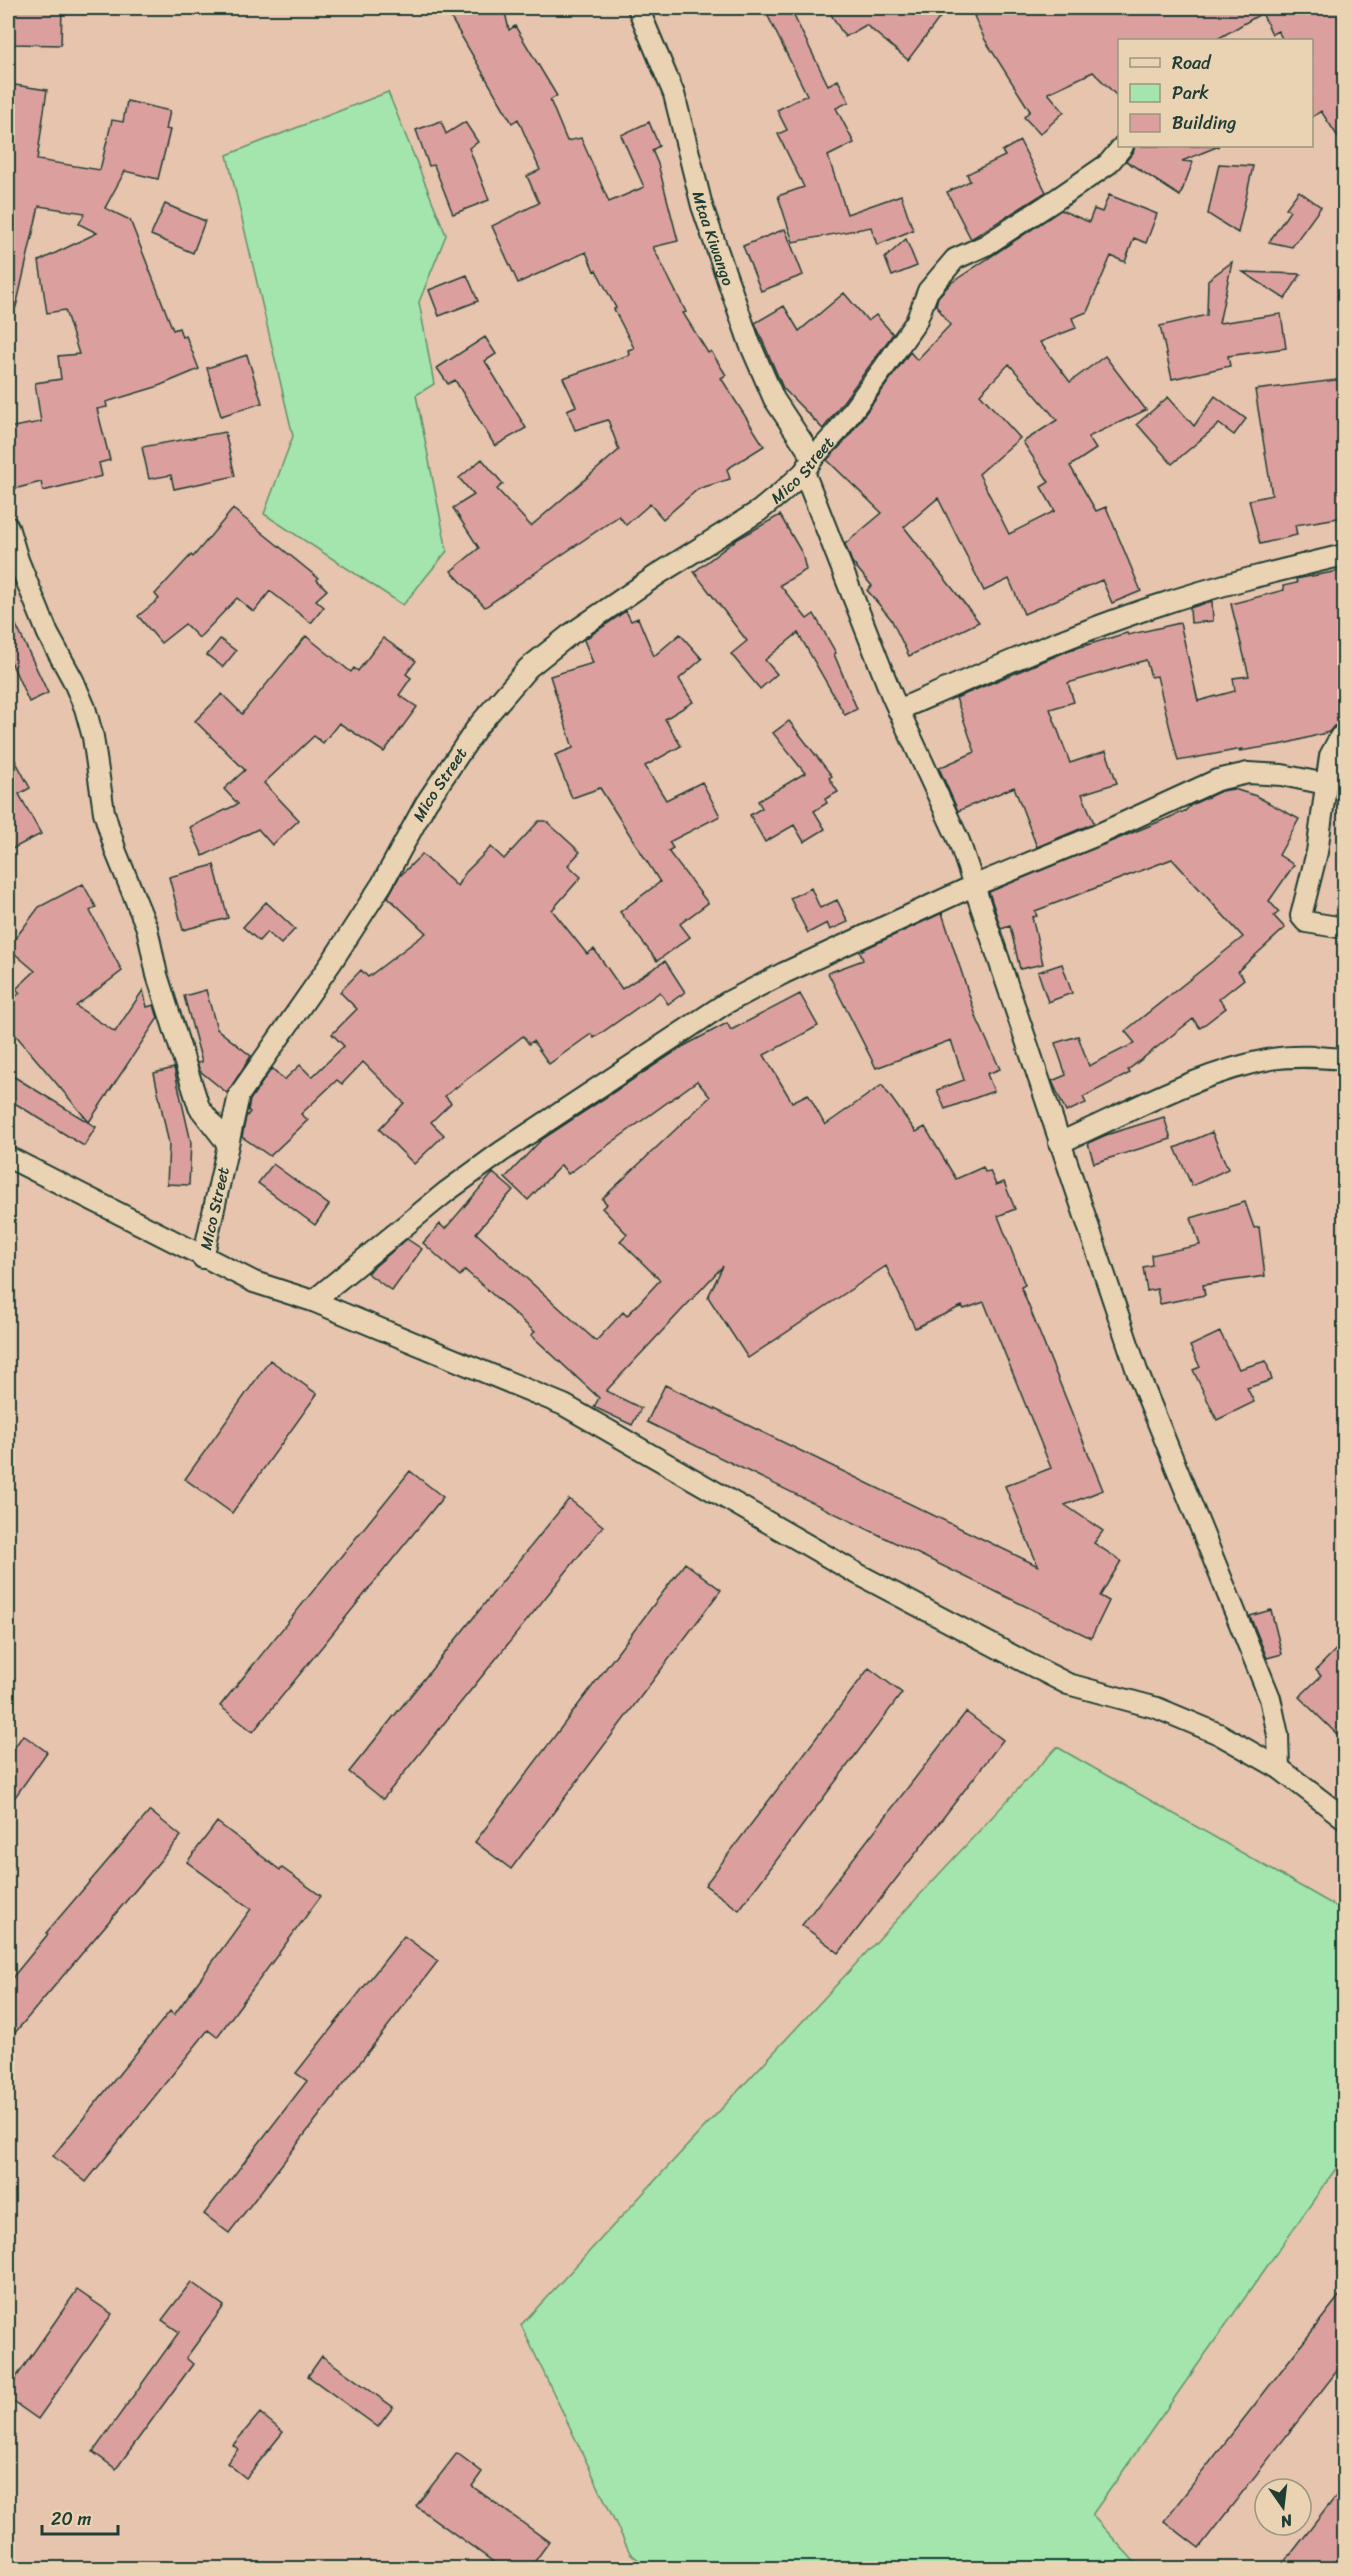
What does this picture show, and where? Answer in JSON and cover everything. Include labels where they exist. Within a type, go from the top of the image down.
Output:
[{"type":"street","name":"Mtaa Kiwango","points":[[638,8],[674,94],[702,206],[750,344],[774,399],[809,465],[898,710],[959,841],[1137,1371],[1270,1698],[1278,1735],[1280,1768]]},
{"type":"street","name":"Mico Street","points":[[203,1258],[239,1095],[338,953],[382,884],[426,803],[477,726],[528,668],[568,636],[660,573],[759,511],[809,465],[836,433],[916,322],[928,291],[955,259],[986,245],[1057,199],[1108,164],[1122,147]]},
{"type":"street","points":[[8,527],[18,560],[48,634],[85,708],[93,737],[107,822],[116,852],[147,928],[157,975],[200,1107],[227,1143]]},
{"type":"street","points":[[898,710],[1125,616],[1215,588],[1344,555]]},
{"type":"street","points":[[1344,735],[1340,737],[1330,756],[1317,852],[1301,916],[1306,922],[1344,928]]},
{"type":"street","points":[[313,1301],[447,1192],[501,1152],[718,1008],[784,973],[973,886],[1097,835],[1217,780],[1248,772],[1282,775],[1326,784]]},
{"type":"street","points":[[1059,1143],[1143,1104],[1224,1071],[1273,1059],[1322,1057],[1344,1059]]},
{"type":"street","points":[[8,1157],[254,1282],[313,1301],[564,1405],[856,1573],[1068,1684],[1157,1708],[1219,1734],[1280,1768],[1344,1818]]},
{"type":"green space","points":[[388,92],[446,235],[419,302],[434,384],[416,395],[447,551],[403,605],[264,514],[293,436],[227,155]]},
{"type":"green space","points":[[1057,1747],[1344,1911],[1344,2157],[1092,2515],[1140,2568],[649,2568],[630,2553],[521,2325]]},
{"type":"building","points":[[14,8],[62,8],[61,45],[13,44]]},
{"type":"building","points":[[445,8],[504,8],[509,30],[515,26],[557,96],[550,100],[567,141],[581,138],[609,202],[644,187],[621,135],[649,122],[659,146],[652,150],[658,164],[678,241],[653,247],[686,312],[683,313],[708,353],[711,351],[726,375],[721,378],[764,446],[727,469],[730,479],[698,489],[663,519],[650,504],[626,525],[619,516],[485,607],[451,571],[479,548],[453,508],[474,495],[459,478],[482,459],[503,484],[497,489],[531,526],[619,450],[608,420],[575,430],[567,410],[576,406],[563,378],[629,355],[628,350],[634,348],[586,252],[518,283],[492,226],[539,203],[527,176],[540,170],[518,119],[512,123]]},
{"type":"building","points":[[764,8],[790,8],[828,85],[838,80],[849,102],[836,108],[854,143],[828,156],[847,214],[901,195],[913,230],[877,245],[871,227],[793,242],[778,196],[804,187],[778,134],[787,130],[777,110],[807,95]]},
{"type":"building","points":[[827,8],[947,8],[908,60],[866,25],[845,37]]},
{"type":"building","points":[[995,8],[1344,8],[1344,146],[1321,111],[1313,117],[1313,39],[1282,39],[1278,31],[1272,34],[1262,13],[1218,39],[1118,39],[1118,97],[1093,72],[1048,93],[1064,112],[1040,134],[1024,117],[1030,111],[985,40],[974,16]]},
{"type":"building","points":[[8,84],[47,90],[37,160],[100,170],[112,120],[123,122],[127,101],[170,111],[166,129],[170,130],[158,179],[125,171],[105,208],[130,220],[173,330],[179,328],[182,337],[186,336],[199,369],[156,387],[106,402],[107,407],[97,409],[110,460],[99,463],[102,476],[43,491],[41,482],[14,489],[8,461],[8,428],[41,422],[35,383],[61,379],[58,356],[79,354],[65,310],[47,313],[39,261],[97,233],[79,224],[85,213],[39,206],[16,307],[8,307],[8,234],[13,208],[8,208]]},
{"type":"building","points":[[441,121],[446,134],[465,122],[478,142],[469,148],[489,200],[453,214],[434,165],[429,166],[416,130]]},
{"type":"building","points":[[1020,141],[1046,192],[971,239],[947,192],[970,181],[967,174],[1005,156],[1002,151]]},
{"type":"building","points":[[1135,147],[1217,147],[1182,161],[1193,162],[1180,196],[1126,161]]},
{"type":"building","points":[[1219,164],[1253,166],[1238,233],[1208,214]]},
{"type":"building","points":[[1299,191],[1321,207],[1292,247],[1269,242],[1290,211],[1286,208]]},
{"type":"building","points":[[1109,195],[1157,214],[1146,243],[1134,238],[1125,262],[1111,256],[1087,312],[1072,318],[1076,328],[1040,342],[1070,382],[1105,356],[1146,410],[1088,437],[1096,449],[1070,466],[1096,511],[1106,507],[1141,591],[1112,603],[1102,580],[1024,614],[1009,579],[984,591],[938,498],[904,527],[979,622],[909,656],[891,619],[867,590],[872,586],[852,562],[845,544],[882,513],[827,460],[846,440],[910,352],[917,360],[950,325],[936,305],[938,297],[951,283],[1061,210],[1089,222],[1094,209],[1102,212]],"holes":[[[1009,364],[1057,420],[1023,442],[1049,482],[1041,487],[1055,511],[1009,534],[979,474],[1020,438],[980,394]]]},
{"type":"building","points":[[165,204],[205,221],[193,253],[151,235]]},
{"type":"building","points":[[785,229],[803,275],[761,291],[743,246]]},
{"type":"building","points":[[906,239],[917,266],[892,276],[885,258]]},
{"type":"building","points":[[1232,262],[1219,323],[1281,314],[1286,348],[1228,356],[1230,366],[1172,379],[1160,326],[1207,315],[1208,280]]},
{"type":"building","points":[[1243,272],[1301,274],[1285,299]]},
{"type":"building","points":[[467,275],[478,301],[439,316],[429,290]]},
{"type":"building","points":[[844,293],[868,321],[876,315],[893,334],[823,429],[783,388],[755,323],[784,306],[799,331]]},
{"type":"building","points":[[485,337],[496,354],[485,361],[526,428],[495,446],[455,380],[448,384],[437,368]]},
{"type":"building","points":[[247,355],[262,403],[221,416],[207,368]]},
{"type":"building","points":[[1344,379],[1344,473],[1340,474],[1344,497],[1344,517],[1295,525],[1297,535],[1260,544],[1249,500],[1272,495],[1255,390]]},
{"type":"building","points":[[1215,396],[1246,419],[1234,435],[1219,424],[1172,464],[1137,424],[1168,397],[1194,426]]},
{"type":"building","points":[[225,432],[235,476],[174,489],[171,475],[149,479],[142,447]]},
{"type":"building","points":[[233,509],[318,578],[317,580],[327,590],[316,600],[324,607],[311,623],[270,591],[254,612],[237,598],[199,638],[185,624],[161,643],[138,616],[159,599],[155,594],[191,555],[193,557]]},
{"type":"building","points":[[780,515],[802,553],[806,570],[780,585],[807,619],[814,614],[836,653],[834,654],[857,709],[845,715],[798,633],[765,660],[777,674],[760,689],[731,654],[747,641],[694,572],[736,540]]},
{"type":"building","points":[[1344,570],[1344,723],[1334,726],[1329,732],[1284,744],[1178,761],[1157,676],[1151,677],[1146,660],[1068,683],[1074,702],[1050,709],[1070,763],[1106,751],[1117,783],[1082,794],[1094,823],[1037,847],[1014,787],[958,811],[939,768],[975,752],[956,698],[1070,650],[1127,633],[1128,635],[1180,623],[1198,701],[1235,691],[1233,678],[1249,676],[1231,604],[1284,590],[1283,586],[1297,583],[1296,579]]},
{"type":"building","points":[[1212,601],[1213,621],[1191,623],[1190,608]]},
{"type":"building","points":[[8,608],[48,693],[29,702],[8,655]]},
{"type":"building","points":[[626,611],[631,621],[638,618],[654,656],[680,634],[702,659],[679,679],[693,702],[665,719],[681,746],[645,766],[666,800],[702,782],[720,816],[669,842],[673,848],[668,851],[708,903],[680,924],[690,937],[657,961],[620,912],[660,882],[600,788],[572,798],[555,755],[573,748],[550,676],[593,663],[584,640]]},
{"type":"building","points":[[306,636],[351,672],[354,668],[358,671],[383,638],[416,661],[406,674],[411,678],[399,695],[417,707],[384,752],[339,723],[323,743],[314,736],[264,783],[299,820],[272,845],[258,829],[203,856],[190,827],[238,804],[224,789],[245,770],[195,721],[222,694],[242,714]]},
{"type":"building","points":[[220,639],[236,651],[223,667],[207,655]]},
{"type":"building","points":[[789,721],[832,776],[829,778],[838,792],[825,799],[827,803],[814,811],[825,829],[804,842],[794,825],[765,842],[750,815],[762,808],[758,801],[805,773],[773,733]]},
{"type":"building","points":[[8,747],[30,788],[19,794],[41,834],[8,851]]},
{"type":"building","points":[[1234,789],[1256,796],[1299,819],[1279,855],[1294,865],[1269,901],[1279,912],[1274,916],[1285,928],[1238,971],[1244,979],[1219,999],[1226,1008],[1200,1028],[1193,1019],[1128,1070],[1130,1073],[1083,1097],[1086,1103],[1066,1112],[1052,1081],[1066,1075],[1055,1043],[1078,1036],[1089,1066],[1135,1043],[1125,1031],[1243,937],[1172,859],[1035,911],[1037,916],[1032,917],[1043,964],[1020,969],[1010,926],[1001,929],[989,892],[1185,811],[1191,805],[1221,791]]},
{"type":"building","points":[[539,821],[546,821],[580,852],[568,865],[581,877],[552,910],[587,954],[594,949],[622,989],[665,961],[685,992],[668,1004],[660,992],[594,1038],[591,1034],[549,1064],[533,1041],[529,1044],[523,1036],[445,1096],[451,1103],[431,1122],[444,1135],[414,1164],[379,1129],[404,1103],[363,1062],[342,1084],[337,1080],[301,1114],[308,1120],[270,1156],[242,1137],[246,1117],[250,1112],[248,1110],[250,1100],[272,1068],[284,1080],[300,1065],[312,1077],[344,1046],[332,1034],[357,1009],[340,992],[361,970],[368,977],[426,933],[388,897],[399,877],[422,854],[457,886],[465,873],[491,847],[504,859]]},
{"type":"building","points":[[214,865],[228,918],[183,930],[169,877]]},
{"type":"building","points":[[83,884],[96,907],[90,911],[122,971],[76,1006],[115,1032],[143,990],[147,1007],[154,1005],[158,1018],[89,1122],[8,1026],[8,1003],[20,993],[16,989],[35,971],[8,948],[39,907]]},
{"type":"building","points":[[811,888],[820,908],[837,900],[848,922],[830,930],[827,923],[808,933],[790,898]]},
{"type":"building","points":[[266,902],[295,929],[281,944],[267,932],[259,941],[243,927]]},
{"type":"building","points":[[942,913],[977,1019],[1000,1069],[987,1074],[994,1091],[945,1109],[937,1090],[964,1080],[951,1040],[876,1068],[828,973],[863,960],[860,951]]},
{"type":"building","points":[[1062,964],[1072,993],[1048,1002],[1038,972]]},
{"type":"building","points":[[206,990],[217,1029],[251,1056],[227,1093],[200,1071],[197,1063],[202,1062],[184,996]]},
{"type":"building","points":[[800,994],[818,1026],[764,1055],[792,1102],[808,1094],[825,1125],[882,1085],[916,1132],[925,1127],[956,1179],[983,1167],[985,1172],[990,1171],[996,1185],[1004,1182],[1015,1209],[998,1216],[1025,1285],[1021,1287],[1103,1490],[1065,1505],[1103,1531],[1094,1543],[1121,1561],[1100,1596],[1109,1601],[1091,1638],[647,1422],[665,1385],[1038,1566],[1005,1486],[1051,1468],[984,1302],[964,1309],[962,1306],[915,1328],[886,1266],[748,1358],[708,1297],[723,1266],[606,1391],[641,1408],[632,1425],[594,1407],[599,1398],[531,1335],[535,1332],[465,1270],[460,1276],[423,1243],[440,1224],[445,1229],[493,1173],[513,1190],[476,1233],[596,1341],[623,1312],[627,1316],[660,1280],[620,1241],[627,1234],[602,1208],[607,1204],[602,1199],[710,1097],[697,1081],[568,1174],[561,1165],[528,1200],[505,1178],[541,1140],[682,1047],[727,1023],[731,1030]]},
{"type":"building","points":[[174,1068],[191,1142],[189,1185],[167,1184],[169,1144],[154,1073]]},
{"type":"building","points":[[8,1073],[96,1127],[84,1146],[8,1099]]},
{"type":"building","points":[[1164,1117],[1171,1139],[1094,1163],[1088,1143]]},
{"type":"building","points":[[1212,1132],[1228,1169],[1192,1186],[1175,1148]]},
{"type":"building","points":[[273,1164],[329,1205],[315,1225],[258,1183]]},
{"type":"building","points":[[1245,1202],[1254,1228],[1259,1227],[1265,1276],[1203,1285],[1205,1295],[1160,1304],[1157,1289],[1147,1291],[1143,1267],[1152,1265],[1151,1255],[1200,1245],[1191,1218]]},
{"type":"building","points":[[407,1239],[422,1249],[392,1291],[367,1273]]},
{"type":"building","points":[[1220,1332],[1239,1369],[1266,1361],[1272,1380],[1247,1388],[1254,1402],[1217,1420],[1193,1370],[1200,1367],[1190,1346]]},
{"type":"building","points":[[270,1360],[317,1394],[232,1513],[185,1479]]},
{"type":"building","points":[[410,1471],[443,1497],[253,1732],[220,1706]]},
{"type":"building","points":[[569,1499],[603,1526],[383,1799],[349,1772]]},
{"type":"building","points":[[685,1563],[721,1590],[511,1869],[475,1842]]},
{"type":"building","points":[[1271,1610],[1282,1654],[1267,1658],[1250,1616]]},
{"type":"building","points":[[1344,1641],[1344,1741],[1299,1697],[1321,1676],[1316,1670]]},
{"type":"building","points":[[869,1668],[902,1693],[739,1910],[705,1885]]},
{"type":"building","points":[[966,1712],[1003,1740],[839,1953],[802,1925]]},
{"type":"building","points":[[23,1735],[47,1752],[8,1807],[8,1757]]},
{"type":"building","points":[[150,1811],[181,1836],[8,2041],[8,1983],[48,1934],[46,1933]]},
{"type":"building","points":[[217,1822],[280,1870],[282,1868],[321,1896],[217,2037],[208,2030],[86,2182],[53,2156],[170,2011],[174,2015],[251,1909],[187,1862]]},
{"type":"building","points":[[404,1936],[438,1961],[229,2233],[204,2214],[307,2081],[296,2073]]},
{"type":"building","points":[[191,2282],[224,2306],[186,2358],[193,2364],[116,2469],[93,2452],[179,2332],[162,2320]]},
{"type":"building","points":[[77,2290],[112,2314],[38,2419],[8,2398],[8,2389]]},
{"type":"building","points":[[1344,2290],[1344,2362],[1199,2548],[1164,2521]]},
{"type":"building","points":[[322,2356],[393,2407],[378,2427],[308,2376]]},
{"type":"building","points":[[260,2413],[283,2432],[246,2478],[227,2463],[238,2449],[233,2445]]},
{"type":"building","points":[[457,2453],[482,2472],[472,2486],[549,2542],[530,2568],[502,2568],[416,2506]]},
{"type":"building","points":[[1344,2486],[1344,2552],[1332,2568],[1280,2568],[1304,2537],[1313,2537],[1313,2526]]}]
